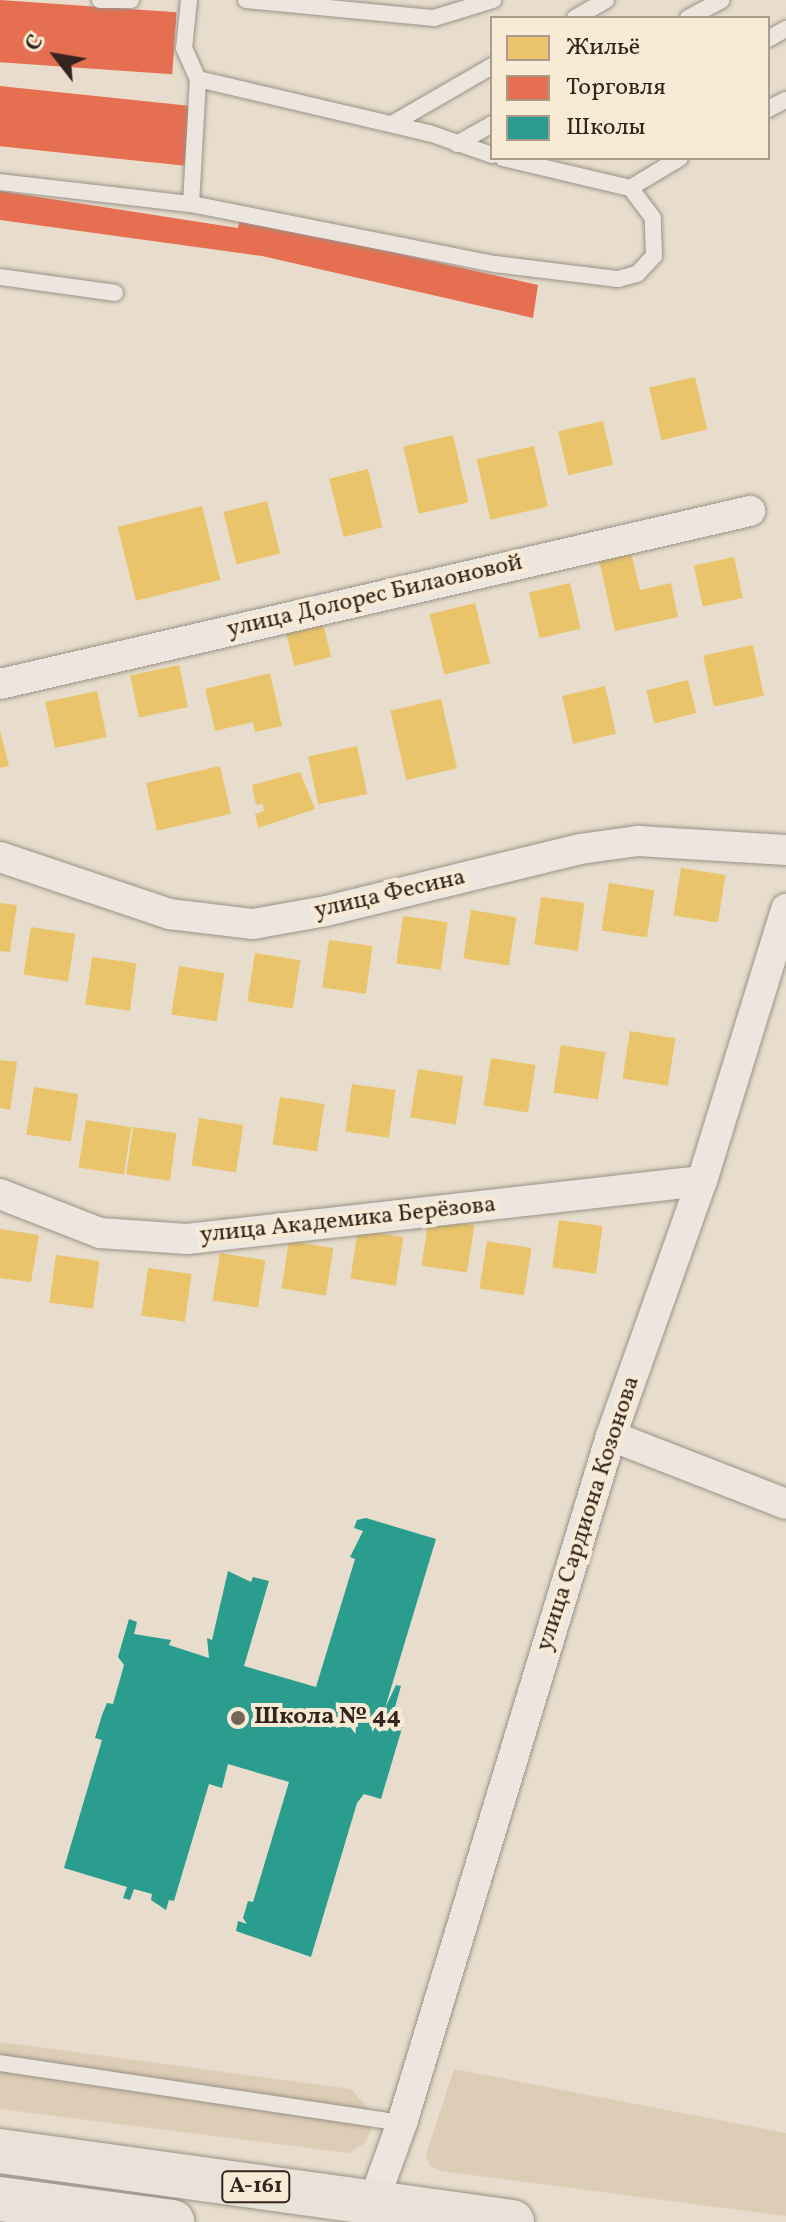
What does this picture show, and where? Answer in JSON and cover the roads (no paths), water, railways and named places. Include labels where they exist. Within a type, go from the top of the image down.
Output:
[{"type":"highway","name":"А-161","points":[[0,2151],[512,2222]]},
{"type":"highway","points":[[0,2199],[172,2222]]},
{"type":"street","name":"улица Долорес Билаоновой","points":[[0,684],[750,511]]},
{"type":"street","name":"улица Фесина","points":[[0,857],[169,914],[253,924],[580,849],[638,841],[786,850]]},
{"type":"street","name":"улица Сардиона Козонова","points":[[373,2203],[402,2123],[611,1436],[702,1181],[786,909]]},
{"type":"street","name":"улица Академика Берёзова","points":[[0,1194],[100,1233],[187,1239],[702,1181]]},
{"type":"street","points":[[611,1436],[786,1504]]},
{"type":"lane","points":[[100,0],[131,0]]},
{"type":"lane","points":[[189,0],[184,48],[198,79],[191,204]]},
{"type":"lane","points":[[246,0],[434,18],[493,0]]},
{"type":"lane","points":[[578,16],[606,0]]},
{"type":"lane","points":[[692,16],[722,0]]},
{"type":"lane","points":[[392,124],[490,67]]},
{"type":"lane","points":[[198,79],[392,124],[490,154]]},
{"type":"lane","points":[[457,144],[490,125]]},
{"type":"lane","points":[[0,182],[191,204],[495,264],[618,279],[637,274],[654,256],[653,218],[630,188],[510,160]]},
{"type":"lane","points":[[538,168],[552,160]]},
{"type":"lane","points":[[630,188],[677,160]]},
{"type":"lane","points":[[0,277],[115,293]]},
{"type":"lane","points":[[0,2063],[402,2123]]},
{"type":"place","name":"Школа № 44","points":[[238,1718]]}]
